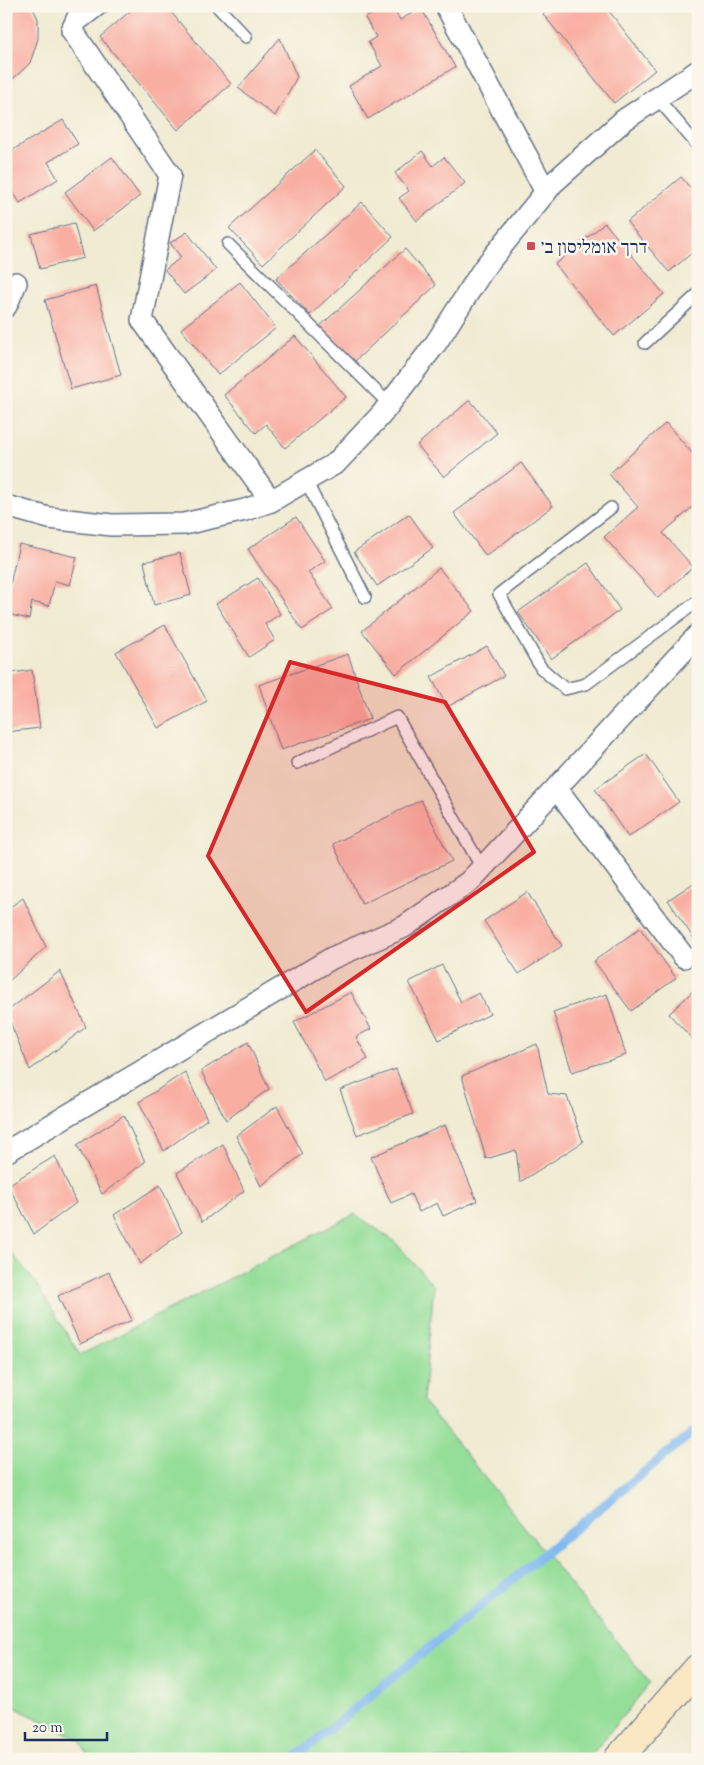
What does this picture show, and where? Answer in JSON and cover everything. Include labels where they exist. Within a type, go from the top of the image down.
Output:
[{"type":"street","points":[[83,6],[72,30],[170,175],[142,320],[271,502]]},
{"type":"street","points":[[446,6],[546,192]]},
{"type":"street","points":[[6,506],[49,518],[112,526],[184,524],[271,502],[336,463],[389,404],[436,343],[484,268],[552,183],[624,120],[698,71]]},
{"type":"street","points":[[6,306],[16,283]]},
{"type":"street","points":[[6,1152],[332,958],[404,927],[470,881],[698,635]]},
{"type":"street","points":[[557,789],[684,957]]},
{"type":"street","points":[[618,1759],[698,1668]]},
{"type":"lane","points":[[72,30],[104,6]]},
{"type":"lane","points":[[217,6],[246,37]]},
{"type":"lane","points":[[657,98],[698,146]]},
{"type":"lane","points":[[228,244],[389,404]]},
{"type":"lane","points":[[645,343],[698,294]]},
{"type":"lane","points":[[306,481],[365,597]]},
{"type":"lane","points":[[611,508],[499,594],[541,668],[565,689],[586,684],[698,601]]},
{"type":"lane","points":[[297,763],[397,717],[482,868]]},
{"type":"highlighted area","points":[[290,662],[445,702],[534,852],[306,1012],[208,856]]},
{"type":"green space","points":[[355,1214],[394,1241],[434,1286],[423,1401],[650,1683],[588,1759],[89,1759],[80,1740],[6,1703],[6,1246],[35,1282],[80,1355]]},
{"type":"building","points":[[6,6],[32,6],[38,19],[38,39],[30,63],[13,79],[6,82]]},
{"type":"building","points":[[136,6],[166,6],[231,84],[178,130],[100,37]]},
{"type":"building","points":[[385,6],[392,6],[400,20],[421,8],[455,67],[368,119],[349,86],[382,66],[368,42],[376,37],[365,18]]},
{"type":"building","points":[[552,6],[605,6],[655,70],[614,103],[543,14]]},
{"type":"building","points":[[280,38],[297,77],[275,116],[238,88]]},
{"type":"building","points":[[63,120],[78,144],[48,162],[58,179],[20,203],[6,181],[6,154]]},
{"type":"building","points":[[315,150],[346,186],[263,264],[229,228]]},
{"type":"building","points":[[422,151],[433,166],[444,157],[465,183],[417,221],[399,198],[409,191],[395,173]]},
{"type":"building","points":[[112,157],[140,196],[93,231],[65,192]]},
{"type":"building","points":[[681,177],[698,197],[698,248],[669,272],[627,222]]},
{"type":"building","points":[[362,202],[393,237],[310,315],[276,279]]},
{"type":"building","points":[[74,223],[83,258],[40,269],[31,234]]},
{"type":"building","points":[[605,223],[664,294],[614,336],[555,264]]},
{"type":"building","points":[[187,232],[216,270],[184,294],[165,270],[181,257],[170,243]]},
{"type":"building","points":[[405,249],[436,285],[353,363],[319,327]]},
{"type":"building","points":[[240,282],[276,328],[218,375],[181,329]]},
{"type":"building","points":[[96,286],[121,375],[71,389],[45,300]]},
{"type":"building","points":[[295,336],[346,397],[285,448],[266,424],[256,433],[224,395]]},
{"type":"building","points":[[470,400],[497,433],[444,477],[417,445]]},
{"type":"building","points":[[666,423],[698,460],[698,502],[663,533],[693,567],[658,598],[604,537],[638,507],[609,474]]},
{"type":"building","points":[[521,463],[553,506],[486,556],[454,513]]},
{"type":"building","points":[[409,514],[433,548],[377,586],[354,552]]},
{"type":"building","points":[[296,517],[325,561],[308,572],[333,609],[302,630],[248,549]]},
{"type":"building","points":[[19,544],[77,557],[70,585],[55,581],[49,606],[32,602],[29,619],[6,614],[6,603]]},
{"type":"building","points":[[180,553],[191,595],[154,605],[144,562]]},
{"type":"building","points":[[588,563],[620,610],[551,659],[518,612]]},
{"type":"building","points":[[439,568],[474,611],[396,674],[362,631]]},
{"type":"building","points":[[258,578],[280,614],[265,624],[275,640],[249,657],[216,604]]},
{"type":"building","points":[[165,625],[207,701],[158,728],[116,652]]},
{"type":"building","points":[[487,646],[504,676],[447,707],[431,677]]},
{"type":"building","points":[[348,654],[370,719],[281,750],[259,685]]},
{"type":"building","points":[[32,670],[40,728],[6,732],[6,674]]},
{"type":"building","points":[[646,754],[679,802],[628,837],[595,789]]},
{"type":"building","points":[[421,800],[452,861],[362,904],[333,844]]},
{"type":"building","points":[[698,880],[698,945],[668,900]]},
{"type":"building","points":[[527,892],[562,946],[519,974],[484,921]]},
{"type":"building","points":[[23,898],[46,947],[8,982],[6,977],[6,910]]},
{"type":"building","points":[[640,928],[676,978],[631,1011],[594,961]]},
{"type":"building","points":[[442,965],[461,1002],[479,993],[490,1014],[439,1040],[409,982]]},
{"type":"building","points":[[60,971],[86,1027],[30,1070],[6,1012]]},
{"type":"building","points":[[698,986],[698,1045],[669,1014]]},
{"type":"building","points":[[351,992],[371,1029],[356,1037],[368,1059],[325,1082],[294,1022]]},
{"type":"building","points":[[607,994],[626,1055],[572,1072],[553,1012]]},
{"type":"building","points":[[248,1042],[269,1089],[226,1120],[201,1071]]},
{"type":"building","points":[[537,1044],[548,1094],[567,1096],[583,1142],[520,1182],[516,1150],[486,1159],[462,1076]]},
{"type":"building","points":[[396,1069],[413,1114],[357,1135],[340,1090]]},
{"type":"building","points":[[185,1072],[207,1119],[164,1151],[139,1102]]},
{"type":"building","points":[[277,1106],[303,1154],[261,1186],[236,1136]]},
{"type":"building","points":[[124,1115],[145,1162],[102,1194],[77,1145]]},
{"type":"building","points":[[445,1125],[477,1201],[443,1216],[437,1203],[419,1212],[411,1194],[391,1203],[371,1157]]},
{"type":"building","points":[[223,1144],[244,1191],[202,1222],[177,1173]]},
{"type":"building","points":[[55,1156],[76,1203],[34,1234],[8,1185]]},
{"type":"building","points":[[160,1185],[182,1232],[140,1264],[114,1215]]},
{"type":"building","points":[[109,1272],[132,1320],[80,1344],[58,1296]]},
{"type":"waterway","points":[[293,1759],[698,1428]]},
{"type":"place","name":"דרך אומליסון ב׳","points":[[531,246]]}]
